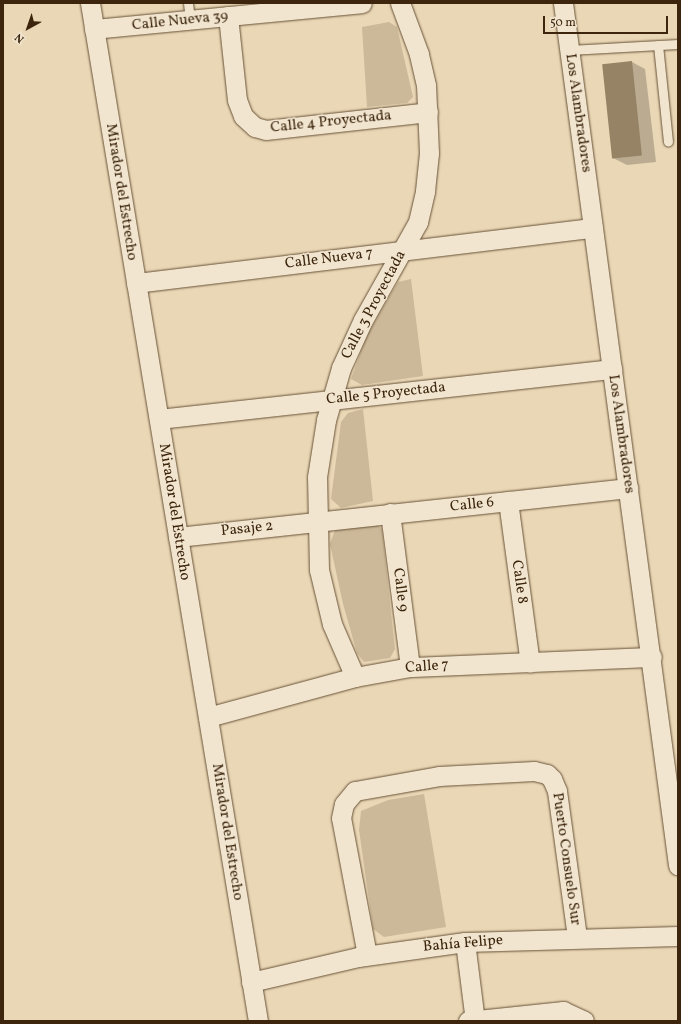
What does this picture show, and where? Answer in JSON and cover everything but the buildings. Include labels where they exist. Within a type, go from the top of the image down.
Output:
[{"type":"street","name":"Mirador del Estrecho","points":[[90,3],[258,1021]]},
{"type":"street","name":"Calle Nueva 39","points":[[94,29],[189,12],[228,16],[307,6],[362,3]]},
{"type":"street","name":"Calle 3 Proyectada","points":[[355,676],[343,652],[325,597],[319,570],[316,522],[317,477],[331,400],[349,348],[418,222],[425,191],[429,153],[428,112],[419,54],[400,3]]},
{"type":"street","name":"Los Alambradores","points":[[563,3],[652,657],[678,865]]},
{"type":"street","name":"Calle 4 Proyectada","points":[[228,16],[238,100],[243,116],[255,127],[266,130],[428,112]]},
{"type":"street","name":"Calle Nueva 7","points":[[136,283],[593,228]]},
{"type":"street","name":"Calle 5 Proyectada","points":[[159,419],[612,369]]},
{"type":"street","name":"Calle 6","points":[[316,522],[628,488]]},
{"type":"street","name":"Calle 8","points":[[508,501],[530,662]]},
{"type":"street","name":"Calle 9","points":[[390,513],[410,667]]},
{"type":"street","name":"Pasaje 2","points":[[178,537],[316,522]]},
{"type":"street","name":"Calle 7","points":[[208,717],[355,676],[410,667],[652,657]]},
{"type":"street","name":"Puerto Consuelo Sur","points":[[367,956],[341,818],[344,804],[355,791],[439,776],[534,771],[548,774],[556,785],[576,937]]},
{"type":"street","name":"Bahía Felipe","points":[[251,982],[367,956],[465,942],[576,937],[678,936]]},
{"type":"street","points":[[465,942],[473,1021],[563,1011],[584,1021]]},
{"type":"lane","points":[[569,50],[678,44]]},
{"type":"lane","points":[[658,45],[668,141]]},
{"type":"shaded area","points":[[389,22],[397,27],[413,97],[407,103],[367,107],[362,27]]},
{"type":"shaded area","points":[[411,279],[423,376],[362,385],[351,379],[367,335],[398,282]]},
{"type":"shaded area","points":[[363,409],[373,501],[341,508],[331,499],[341,422],[348,413]]},
{"type":"shaded area","points":[[376,524],[382,529],[395,649],[390,658],[364,662],[357,653],[343,604],[330,544],[335,530]]},
{"type":"shaded area","points":[[424,794],[446,927],[384,937],[373,929],[359,830],[361,811],[388,800]]}]
